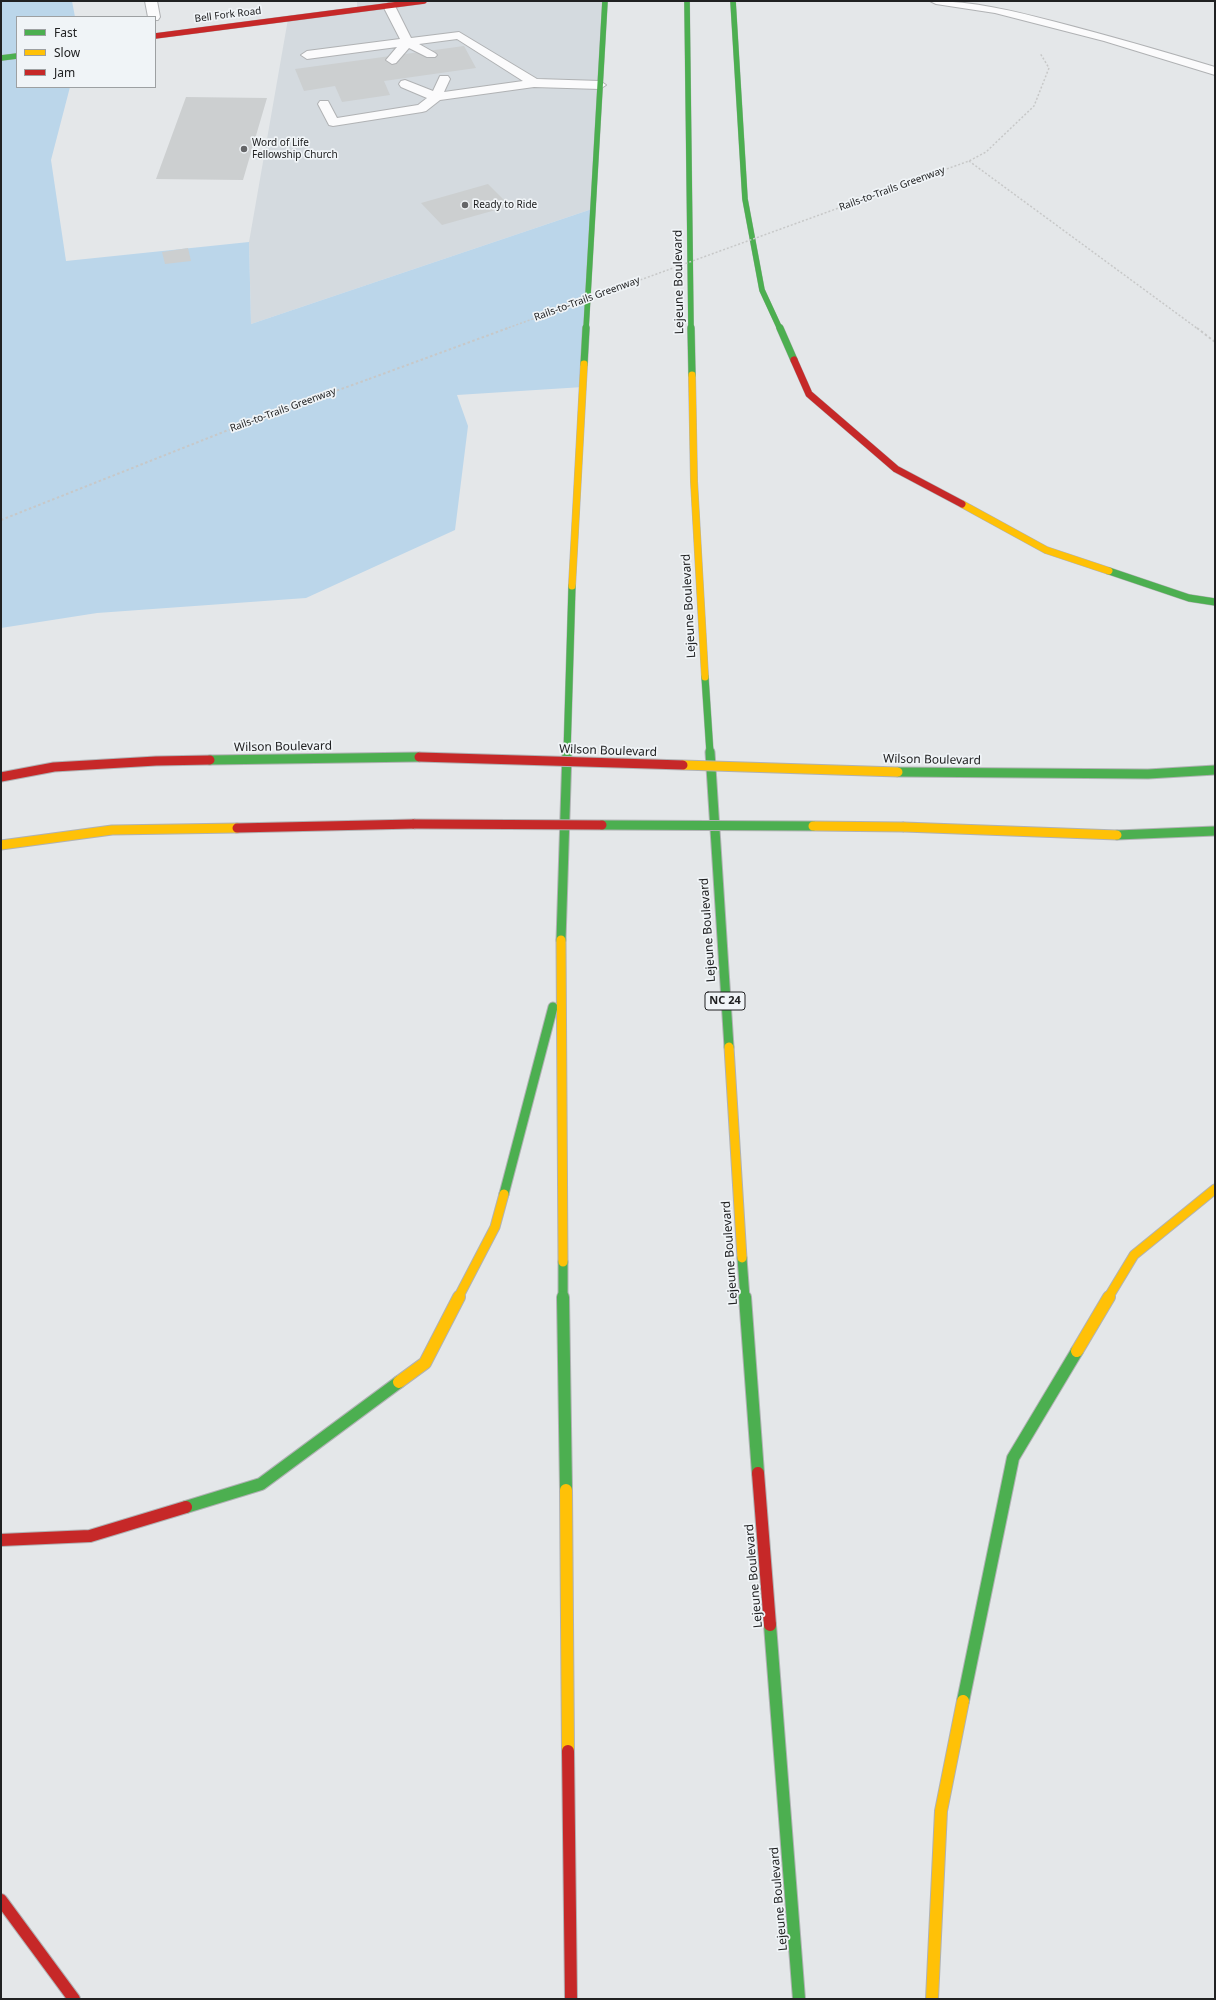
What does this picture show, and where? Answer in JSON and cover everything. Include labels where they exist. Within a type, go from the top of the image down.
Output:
[{"type":"main road","name":"Bell Fork Road","points":[[156,36],[424,1]]},
{"type":"main road","points":[[571,1999],[560,978],[572,582],[605,1]]},
{"type":"main road","name":"Lejeune Boulevard","points":[[687,1],[694,481],[714,826],[750,1373],[800,1999]]},
{"type":"main road","points":[[732,1],[745,199],[762,290],[809,394],[896,469],[1046,550],[1189,598],[1215,602]]},
{"type":"main road","points":[[1,58],[16,56]]},
{"type":"main road","name":"Wilson Boulevard","points":[[1,777],[54,767],[156,761],[419,757],[898,772],[1148,774],[1215,770]]},
{"type":"main road","points":[[1,846],[112,830],[414,824],[904,826],[1124,835],[1215,831]]},
{"type":"main road","points":[[1,1540],[90,1536],[261,1484],[425,1363],[495,1227],[560,978]]},
{"type":"main road","points":[[932,1999],[941,1811],[1013,1458],[1134,1255],[1215,1188]]},
{"type":"main road","points":[[1,1900],[74,1999]]},
{"type":"street","points":[[151,1],[154,16]]},
{"type":"lane","points":[[936,1],[995,10],[1108,39],[1215,71]]},
{"type":"lane","points":[[389,6],[407,42],[431,55]]},
{"type":"lane","points":[[307,55],[459,35],[534,83]]},
{"type":"lane","points":[[392,60],[407,42]]},
{"type":"lane","points":[[324,104],[333,122],[422,108],[436,97],[444,79]]},
{"type":"lane","points":[[405,84],[436,97],[534,83],[600,84]]},
{"type":"path","name":"Rails-to-Trails Greenway","points":[[1,520],[236,427],[969,161],[986,152],[1034,106],[1049,68],[1038,51]]},
{"type":"path","points":[[969,161],[1215,342]]},
{"type":"shaded area","points":[[1,1],[72,1],[75,16],[16,16],[16,88],[70,88],[51,160],[66,261],[249,242],[251,324],[592,209],[583,387],[457,395],[468,426],[455,530],[306,598],[97,613],[1,628]]},
{"type":"shaded area","points":[[357,1],[605,1],[592,209],[251,324],[249,242],[288,19],[357,9]]},
{"type":"building","points":[[464,46],[476,68],[384,81],[390,95],[342,102],[335,86],[304,91],[295,69]]},
{"type":"building","points":[[186,97],[267,98],[243,180],[156,179]]},
{"type":"building","name":"Ready to Ride","points":[[488,184],[510,206],[442,225],[421,203]]},
{"type":"building","points":[[188,248],[191,261],[165,264],[162,252]]},
{"type":"traffic: fast","points":[[584,364],[605,1]]},
{"type":"traffic: fast","points":[[687,1],[692,375]]},
{"type":"traffic: fast","points":[[733,1],[745,199],[762,290],[794,360]]},
{"type":"traffic: fast","points":[[1,58],[16,56]]},
{"type":"traffic: fast","points":[[1109,571],[1189,598],[1215,602]]},
{"type":"traffic: fast","points":[[561,940],[572,586]]},
{"type":"traffic: fast","points":[[705,677],[729,1047]]},
{"type":"traffic: fast","points":[[210,760],[419,757]]},
{"type":"traffic: fast","points":[[898,772],[1148,774],[1215,770]]},
{"type":"traffic: fast","points":[[602,825],[813,826]]},
{"type":"traffic: fast","points":[[1117,835],[1215,831]]},
{"type":"traffic: fast","points":[[504,1194],[553,1007]]},
{"type":"traffic: fast","points":[[742,1258],[758,1473]]},
{"type":"traffic: fast","points":[[563,1262],[566,1490]]},
{"type":"traffic: fast","points":[[963,1701],[1013,1458],[1077,1351]]},
{"type":"traffic: fast","points":[[186,1507],[261,1484],[399,1382]]},
{"type":"traffic: fast","points":[[770,1625],[799,1999]]},
{"type":"traffic: slow","points":[[572,586],[584,364]]},
{"type":"traffic: slow","points":[[692,375],[694,481],[705,677]]},
{"type":"traffic: slow","points":[[962,504],[1046,550],[1109,571]]},
{"type":"traffic: slow","points":[[683,765],[898,772]]},
{"type":"traffic: slow","points":[[813,826],[904,827]]},
{"type":"traffic: slow","points":[[904,827],[1117,835]]},
{"type":"traffic: slow","points":[[1,845],[112,830],[237,828]]},
{"type":"traffic: slow","points":[[561,940],[563,1262]]},
{"type":"traffic: slow","points":[[729,1047],[742,1258]]},
{"type":"traffic: slow","points":[[1077,1351],[1134,1255],[1215,1189]]},
{"type":"traffic: slow","points":[[399,1382],[425,1363],[495,1227],[504,1194]]},
{"type":"traffic: slow","points":[[566,1490],[568,1751]]},
{"type":"traffic: slow","points":[[932,1999],[941,1811],[963,1701]]},
{"type":"traffic: jam","points":[[156,36],[424,1]]},
{"type":"traffic: jam","points":[[794,360],[809,394],[896,469],[962,504]]},
{"type":"traffic: jam","points":[[419,757],[683,765]]},
{"type":"traffic: jam","points":[[1,777],[54,767],[156,761],[210,760]]},
{"type":"traffic: jam","points":[[237,828],[414,824]]},
{"type":"traffic: jam","points":[[414,824],[602,825]]},
{"type":"traffic: jam","points":[[758,1473],[770,1625]]},
{"type":"traffic: jam","points":[[1,1540],[90,1536],[186,1507]]},
{"type":"traffic: jam","points":[[568,1751],[571,1999]]},
{"type":"traffic: jam","points":[[1,1900],[74,1999]]},
{"type":"place","name":"Word of Life Fellowship Church","points":[[244,149]]},
{"type":"place","name":"Ready to Ride","points":[[465,205]]}]
